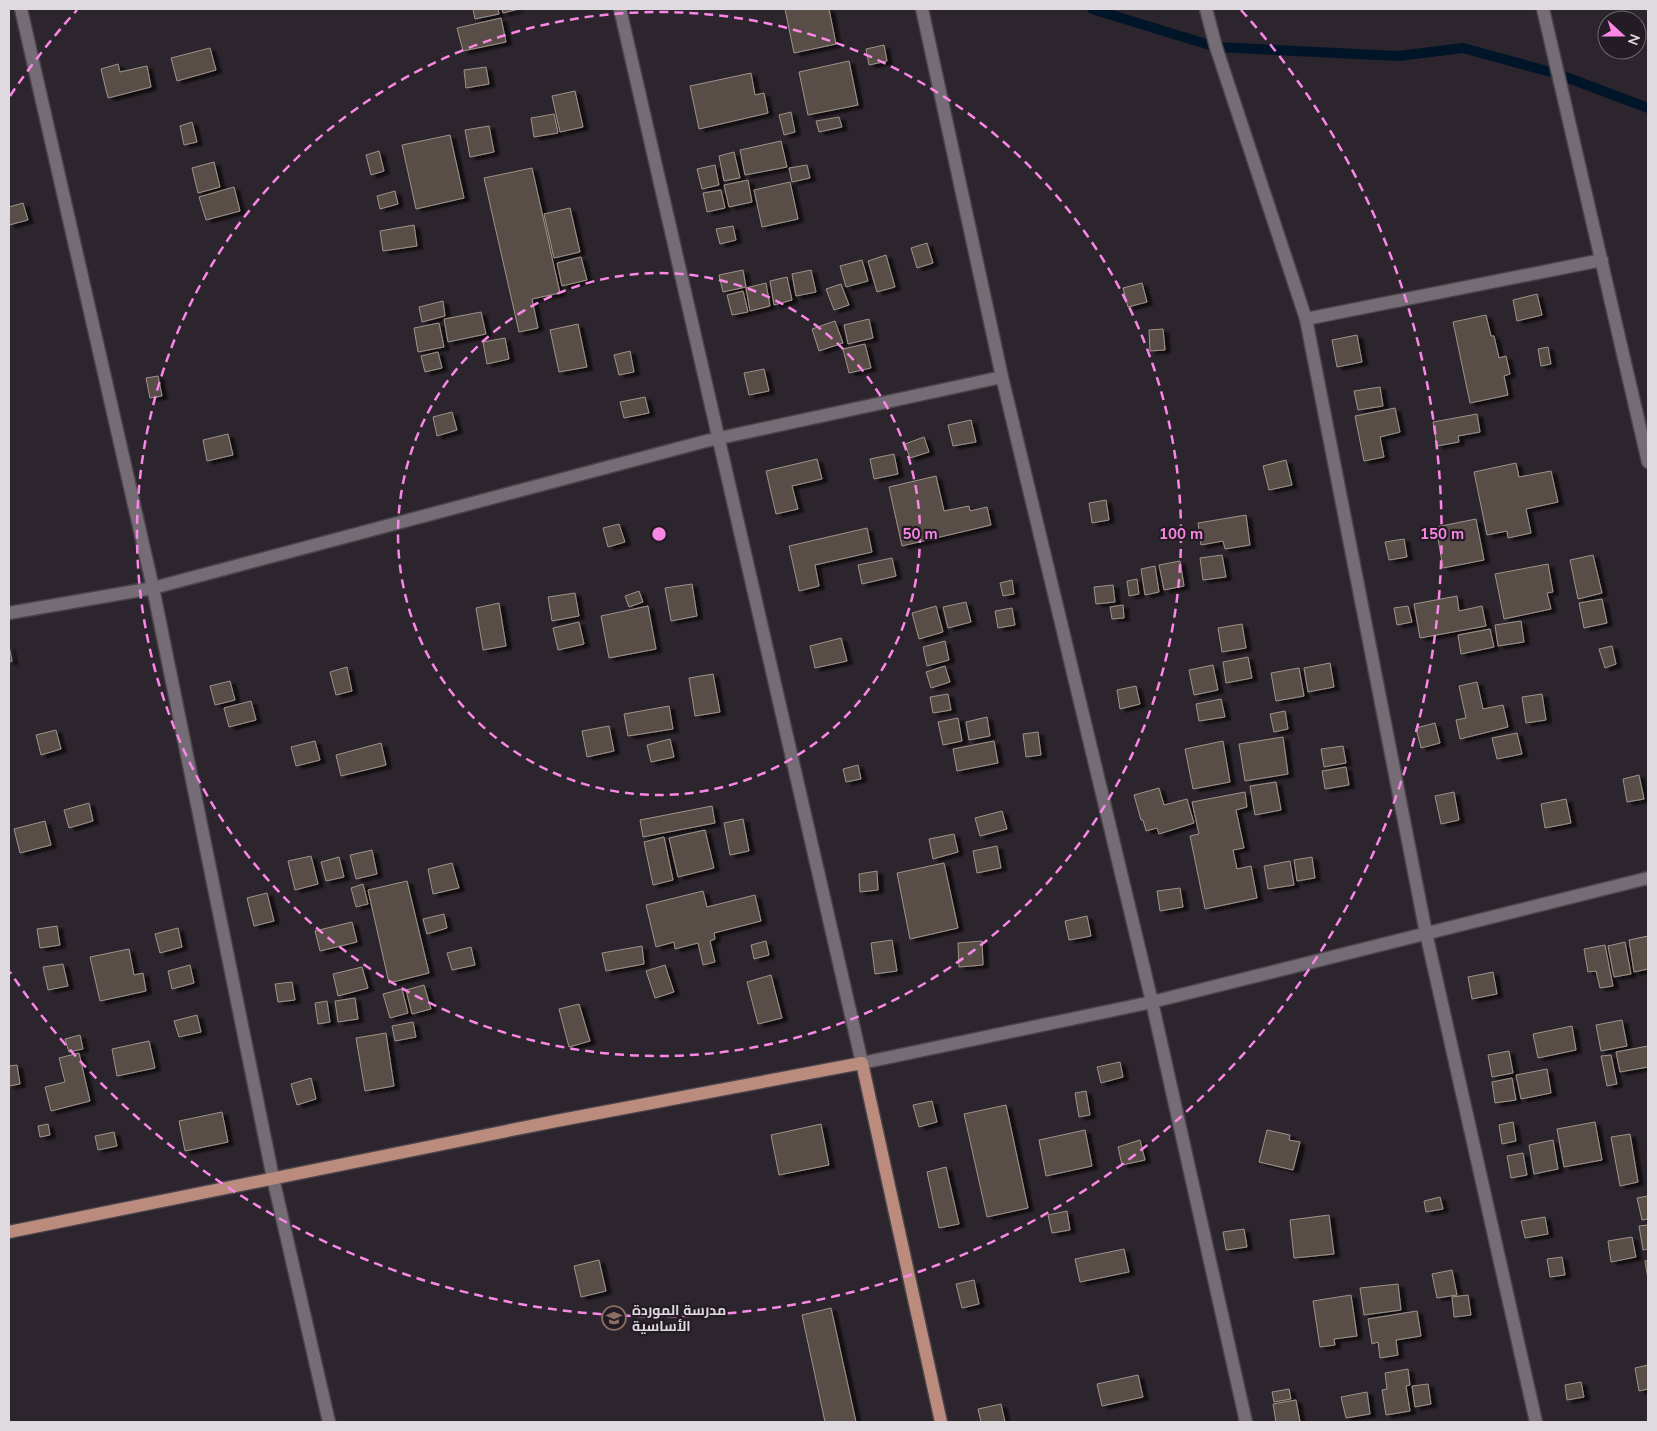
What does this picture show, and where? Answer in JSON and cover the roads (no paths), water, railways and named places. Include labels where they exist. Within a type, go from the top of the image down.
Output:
[{"type":"main road","points":[[9,1232],[556,1121],[862,1063],[941,1422]]},
{"type":"street","points":[[21,9],[153,588],[273,1178],[329,1422]]},
{"type":"street","points":[[620,9],[862,1063],[1152,1002],[1648,878]]},
{"type":"street","points":[[922,9],[1002,377],[1152,1002],[1246,1422]]},
{"type":"street","points":[[1206,9],[1219,56],[1306,319],[1426,933],[1536,1422]]},
{"type":"street","points":[[1543,9],[1648,462]]},
{"type":"street","points":[[1306,319],[1602,260]]},
{"type":"street","points":[[9,613],[153,588],[719,439],[1002,377]]},
{"type":"waterway","points":[[1092,9],[1216,47],[1398,56],[1463,48],[1558,74],[1648,108]]},
{"type":"place","name":"مدرسة الموردة الأساسية","points":[[614,1318]]}]
